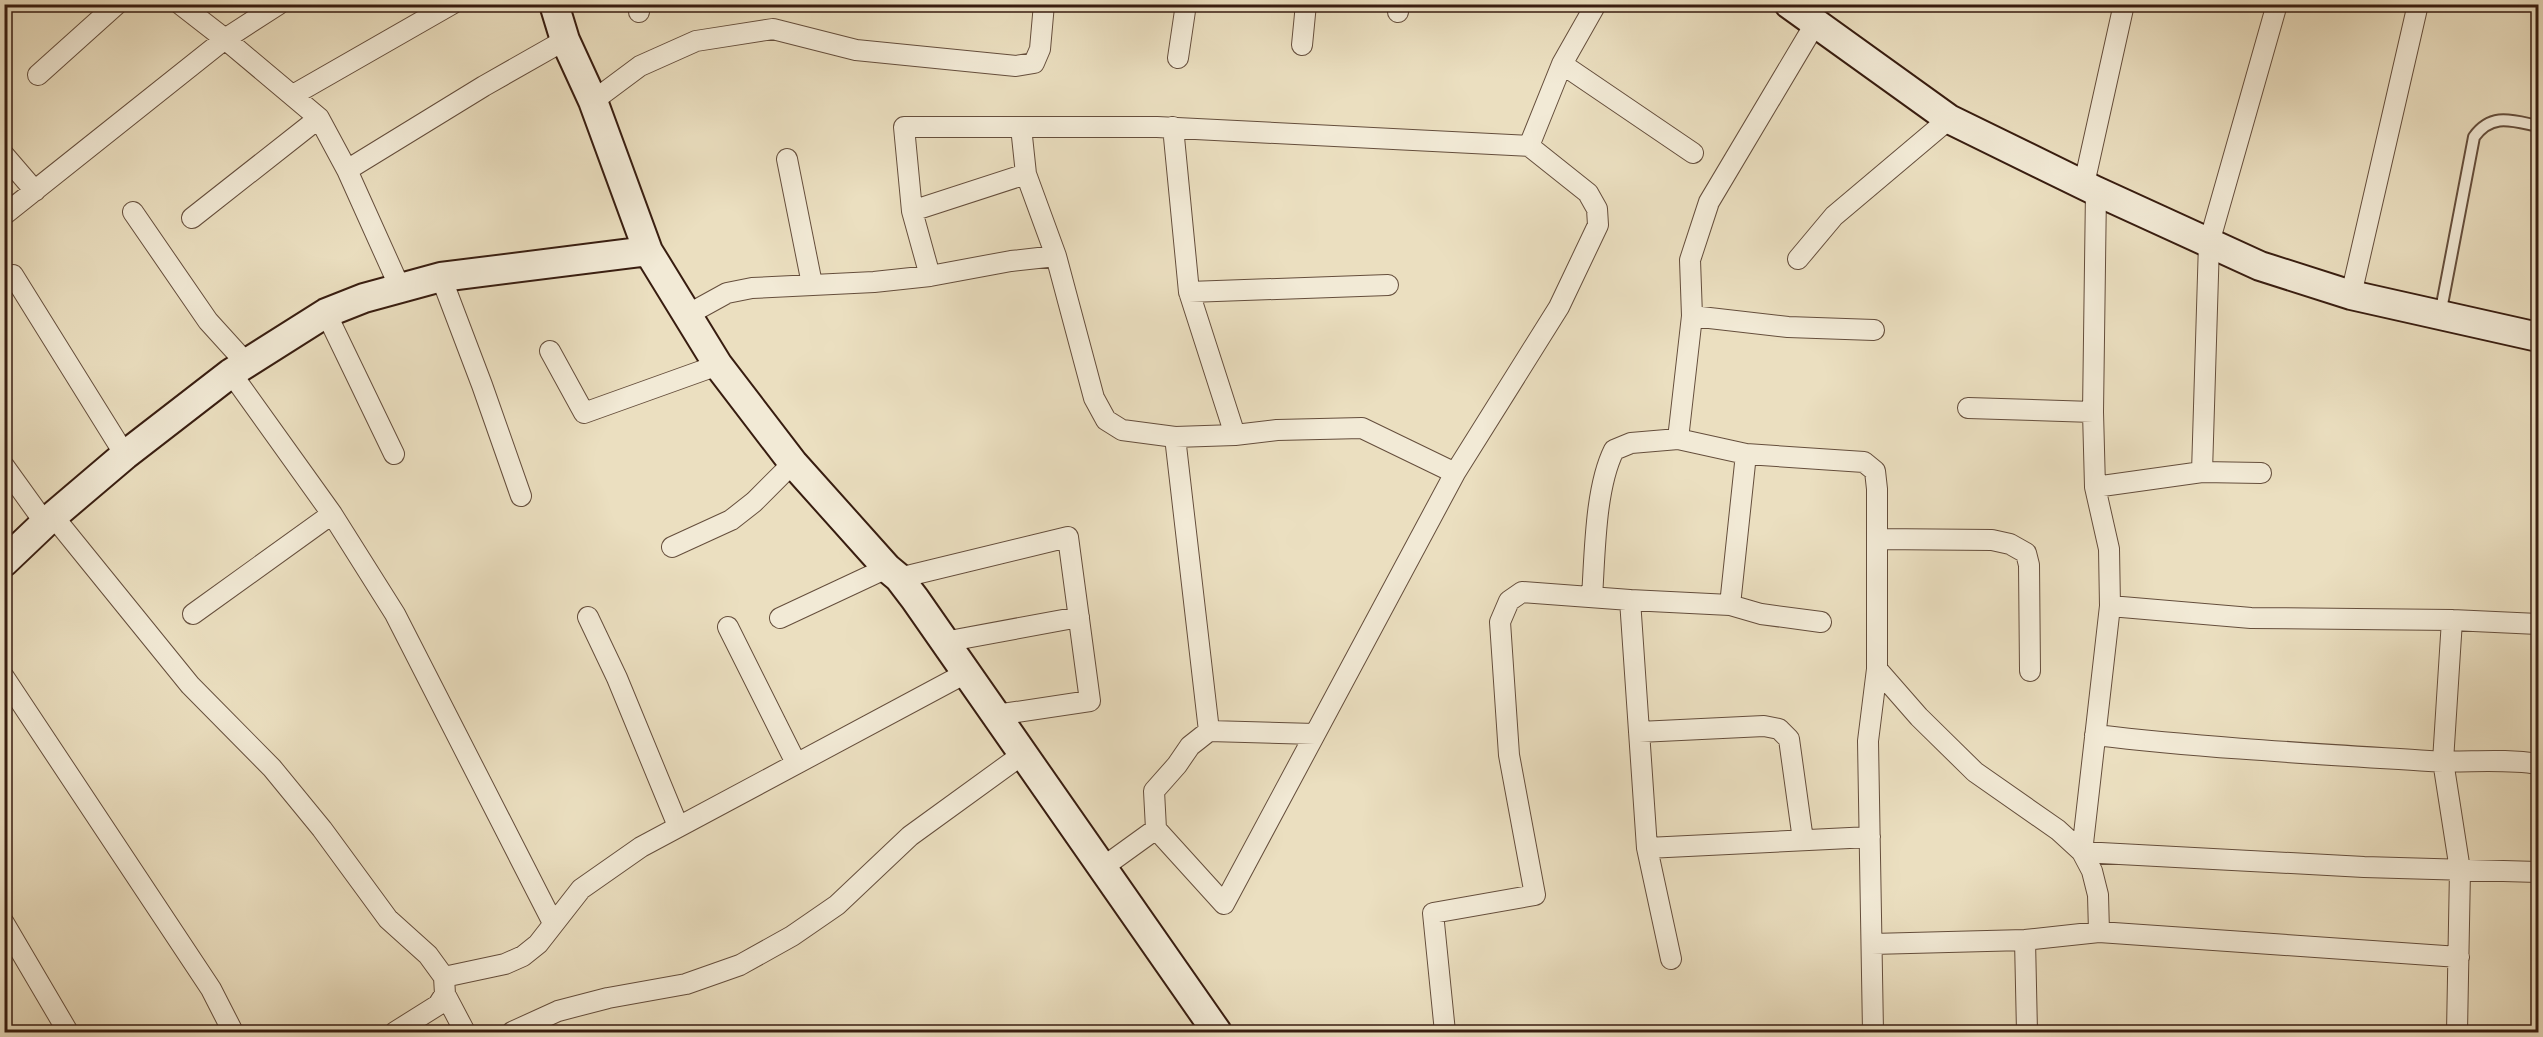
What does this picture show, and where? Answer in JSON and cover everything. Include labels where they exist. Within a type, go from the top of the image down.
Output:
[{"type":"street","points":[[38,75],[117,4]]},
{"type":"street","points":[[180,4],[293,94],[319,118],[348,170],[401,290]]},
{"type":"street","points":[[4,214],[225,39],[279,4]]},
{"type":"street","points":[[293,94],[452,4]]},
{"type":"street","points":[[554,4],[565,40],[593,101],[648,251],[718,365],[793,463],[893,573],[996,715],[1217,1032]]},
{"type":"street","points":[[593,101],[640,66],[696,41],[773,30],[856,50],[1016,66],[1034,63],[1040,49],[1044,4]]},
{"type":"street","points":[[1178,58],[1186,4]]},
{"type":"street","points":[[1302,45],[1306,4]]},
{"type":"street","points":[[1529,146],[1562,64],[1596,4]]},
{"type":"street","points":[[1789,4],[1949,119],[2090,188],[2260,266],[2351,296],[2538,337]]},
{"type":"street","points":[[2082,852],[2110,606],[2109,549],[2095,487],[2090,188],[2124,4]]},
{"type":"street","points":[[2202,471],[2209,243],[2277,4]]},
{"type":"street","points":[[2351,296],[2418,4]]},
{"type":"street","points":[[1678,439],[1692,316],[1690,260],[1709,202],[1815,24]]},
{"type":"street","points":[[348,170],[484,86],[565,40]]},
{"type":"street","points":[[1562,64],[1693,153]]},
{"type":"street","points":[[192,218],[319,118]]},
{"type":"street","points":[[1798,259],[1834,216],[1949,119]]},
{"type":"street","points":[[1022,127],[1026,174],[1056,256],[1094,398],[1106,420],[1122,430],[1175,437],[1235,435],[1277,430],[1362,428],[1455,473]]},
{"type":"street","points":[[930,276],[912,211],[904,128],[1173,128],[1529,146],[1588,193],[1597,209],[1598,225],[1559,307],[1455,473],[1224,904],[1156,829],[1154,791],[1190,746],[1209,731],[1315,734]]},
{"type":"street","points":[[1173,128],[1189,292],[1235,435]]},
{"type":"street","points":[[4,155],[35,190]]},
{"type":"street","points":[[787,159],[812,284]]},
{"type":"street","points":[[912,211],[1026,174]]},
{"type":"street","points":[[133,212],[239,369],[395,614],[553,923]]},
{"type":"street","points":[[4,562],[125,455],[239,369],[326,314],[364,298],[401,290],[441,277],[648,251]]},
{"type":"street","points":[[687,315],[727,293],[752,288],[874,282],[930,276],[1011,261],[1056,256]]},
{"type":"street","points":[[13,275],[125,455]]},
{"type":"street","points":[[441,277],[521,496]]},
{"type":"street","points":[[1189,292],[1388,285]]},
{"type":"street","points":[[326,314],[394,454]]},
{"type":"street","points":[[1692,316],[1788,327],[1874,330]]},
{"type":"street","points":[[550,351],[584,413],[718,365]]},
{"type":"street","points":[[1968,408],[2093,412]]},
{"type":"street","points":[[1175,437],[1209,731]]},
{"type":"street","points":[[1592,597],[1605,468],[1614,450],[1632,443],[1678,439],[1746,454],[1864,462],[1875,471],[1877,489],[1877,669],[1868,741],[1873,1032]]},
{"type":"street","points":[[1730,605],[1746,454]]},
{"type":"street","points":[[672,547],[731,520],[754,502],[793,463]]},
{"type":"street","points":[[4,466],[190,685],[272,768],[322,829],[388,920],[428,955],[445,986],[465,1032]]},
{"type":"street","points":[[2095,487],[2202,471],[2262,473]]},
{"type":"street","points":[[193,614],[332,514]]},
{"type":"street","points":[[780,618],[893,573],[1068,537],[1090,700],[996,715]]},
{"type":"street","points":[[1877,539],[1992,540],[2010,544],[2026,553],[2029,565],[2030,671]]},
{"type":"street","points":[[1445,1032],[1433,913],[1534,895],[1509,755],[1500,622],[1509,601],[1522,592],[1730,605],[1761,614],[1821,622]]},
{"type":"street","points":[[1630,600],[1647,848],[1671,959]]},
{"type":"street","points":[[2110,606],[2251,618],[2452,620],[2538,624]]},
{"type":"street","points":[[588,617],[617,678],[678,826]]},
{"type":"street","points":[[944,642],[1078,617]]},
{"type":"street","points":[[2452,620],[2443,761],[2460,870],[2457,1032]]},
{"type":"street","points":[[728,627],[796,763]]},
{"type":"street","points":[[1877,669],[1919,717],[1975,772],[2058,830],[2082,852],[2092,872],[2098,895],[2099,932]]},
{"type":"street","points":[[395,1032],[438,1005],[445,986],[523,956],[538,944],[581,889],[641,847],[966,673]]},
{"type":"street","points":[[4,677],[211,989],[234,1032]]},
{"type":"street","points":[[1639,732],[1764,726],[1779,729],[1789,739],[1803,840]]},
{"type":"street","points":[[2096,735],[2165,743],[2443,761],[2538,764]]},
{"type":"street","points":[[512,1032],[558,1011],[608,998],[686,984],[740,965],[792,936],[837,905],[909,836],[1023,754]]},
{"type":"street","points":[[1102,868],[1156,829]]},
{"type":"street","points":[[1647,848],[1870,837]]},
{"type":"street","points":[[2082,852],[2538,872]]},
{"type":"street","points":[[4,923],[11,950],[68,1032]]},
{"type":"street","points":[[1872,944],[2025,940],[2099,932],[2459,957]]},
{"type":"street","points":[[2025,940],[2026,1032]]},
{"type":"lane","points":[[2440,315],[2474,137],[2482,127],[2493,121],[2510,121],[2538,126]]}]
